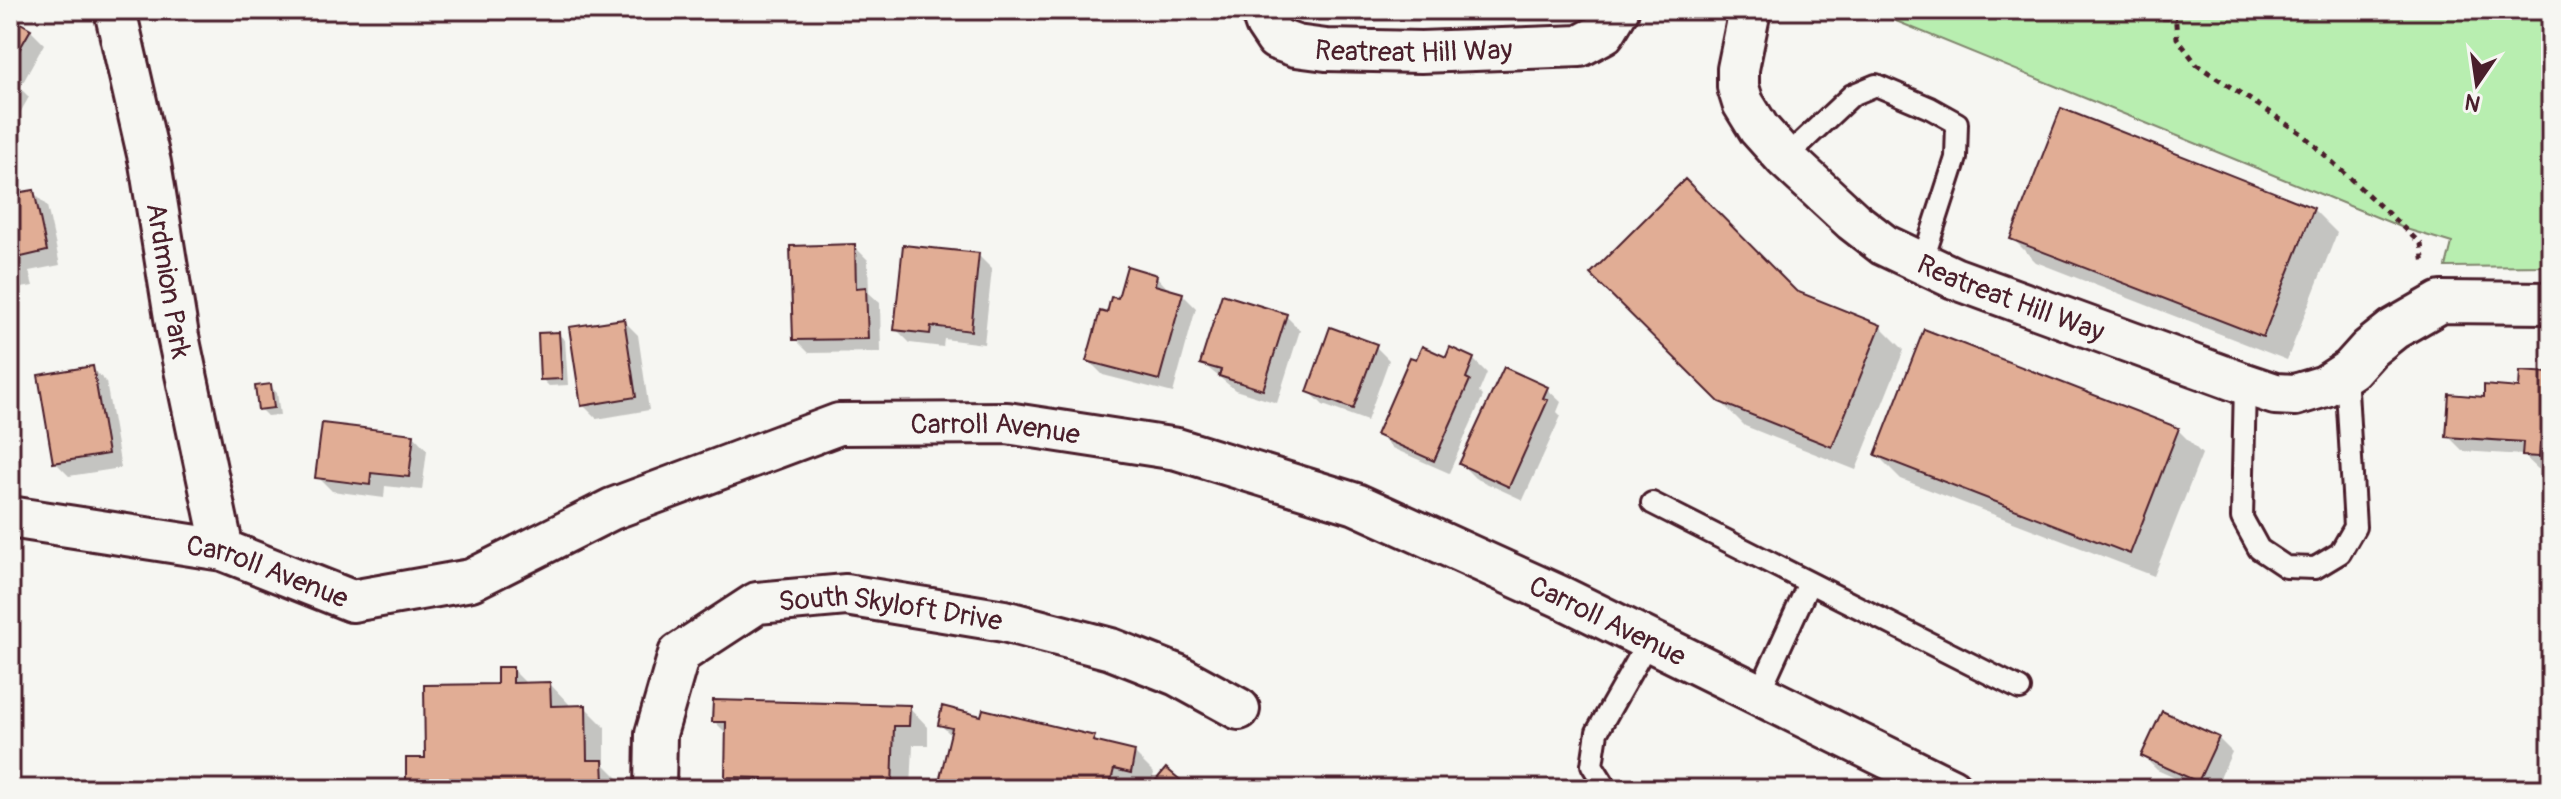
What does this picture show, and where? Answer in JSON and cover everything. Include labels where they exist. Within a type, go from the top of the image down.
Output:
[{"type":"street","name":"Ardmion Park","points":[[115,10],[150,163],[178,336],[223,550]]},
{"type":"street","name":"Reatreat Hill Way","points":[[1261,10],[1276,39],[1296,46],[1326,50],[1421,52],[1580,46],[1604,33],[1618,10]]},
{"type":"street","name":"Reatreat Hill Way","points":[[1750,10],[1740,55],[1738,87],[1743,103],[1759,129],[1785,158],[1853,221],[1884,245],[1954,278],[2275,394],[2295,395],[2325,386],[2346,373],[2380,339],[2417,316]]},
{"type":"street","points":[[2417,316],[2441,302],[2551,303]]},
{"type":"street","name":"Carroll Avenue","points":[[10,517],[223,550],[352,601],[471,580],[612,509],[839,424],[1007,423],[1177,449],[1356,504],[1649,640],[1951,789]]},
{"type":"street","name":"South Skyloft Drive","points":[[655,789],[656,734],[679,654],[757,603],[846,595],[1004,621],[1111,649],[1177,675],[1239,709]]},
{"type":"lane","points":[[1785,158],[1852,95],[1876,85],[1957,123],[1956,158],[1922,263]]},
{"type":"lane","points":[[2245,384],[2242,518],[2259,549],[2286,567],[2315,568],[2340,553],[2355,527],[2346,373]]},
{"type":"lane","points":[[1652,503],[2020,689]]},
{"type":"lane","points":[[1759,693],[1809,583]]},
{"type":"lane","points":[[1607,789],[1592,765],[1597,732],[1649,640]]},
{"type":"path","points":[[2103,10],[2124,16],[2176,19]]},
{"type":"path","points":[[2175,10],[2177,38],[2197,65],[2301,133],[2421,244],[2417,316]]},
{"type":"green space","points":[[1869,10],[2551,10],[2551,266],[2446,267],[2452,243],[2406,229]]},
{"type":"building","points":[[10,17],[31,29],[10,66]]},
{"type":"building","points":[[2061,108],[2314,208],[2263,337],[2010,239]]},
{"type":"building","points":[[1685,179],[1796,291],[1881,325],[1832,447],[1719,402],[1590,274]]},
{"type":"building","points":[[34,190],[47,251],[17,258],[20,272],[10,274],[10,194]]},
{"type":"building","points":[[855,244],[856,288],[866,287],[868,339],[793,340],[790,246]]},
{"type":"building","points":[[903,245],[979,253],[971,331],[931,326],[930,334],[894,330]]},
{"type":"building","points":[[1127,266],[1157,275],[1155,285],[1183,293],[1159,380],[1086,361],[1100,311],[1107,313],[1111,297],[1118,298]]},
{"type":"building","points":[[1222,294],[1287,314],[1263,390],[1219,376],[1221,370],[1200,364]]},
{"type":"building","points":[[624,319],[636,397],[581,406],[569,327]]},
{"type":"building","points":[[1330,327],[1377,344],[1353,409],[1307,392]]},
{"type":"building","points":[[1924,329],[2179,428],[2130,554],[1875,455]]},
{"type":"building","points":[[559,332],[562,379],[540,380],[538,333]]},
{"type":"building","points":[[1422,346],[1446,357],[1450,347],[1474,358],[1466,378],[1470,380],[1434,461],[1376,435],[1410,357],[1416,359]]},
{"type":"building","points":[[93,366],[108,454],[53,463],[38,375]]},
{"type":"building","points":[[1504,367],[1548,387],[1543,398],[1548,400],[1509,487],[1459,464]]},
{"type":"building","points":[[2520,371],[2551,373],[2551,444],[2540,443],[2539,457],[2522,456],[2523,442],[2446,437],[2449,394],[2484,397],[2484,385],[2519,388]]},
{"type":"building","points":[[271,384],[274,408],[258,410],[255,386]]},
{"type":"building","points":[[322,423],[414,434],[409,477],[371,473],[370,485],[315,478]]},
{"type":"building","points":[[497,667],[513,667],[513,683],[550,682],[551,706],[586,705],[587,760],[603,760],[604,782],[568,783],[568,787],[454,789],[446,789],[446,782],[406,783],[406,758],[425,758],[424,685],[497,684]]},
{"type":"building","points":[[713,700],[910,705],[909,726],[894,726],[892,789],[763,789],[763,778],[725,777],[726,722],[712,722]]},
{"type":"building","points":[[942,706],[981,716],[983,709],[1095,736],[1093,741],[1135,751],[1131,773],[1114,769],[1109,789],[966,789],[939,782],[952,728],[938,725]]},
{"type":"building","points":[[2162,711],[2219,737],[2198,782],[2141,756]]},
{"type":"building","points":[[1166,768],[1191,789],[1155,789],[1151,786]]}]
